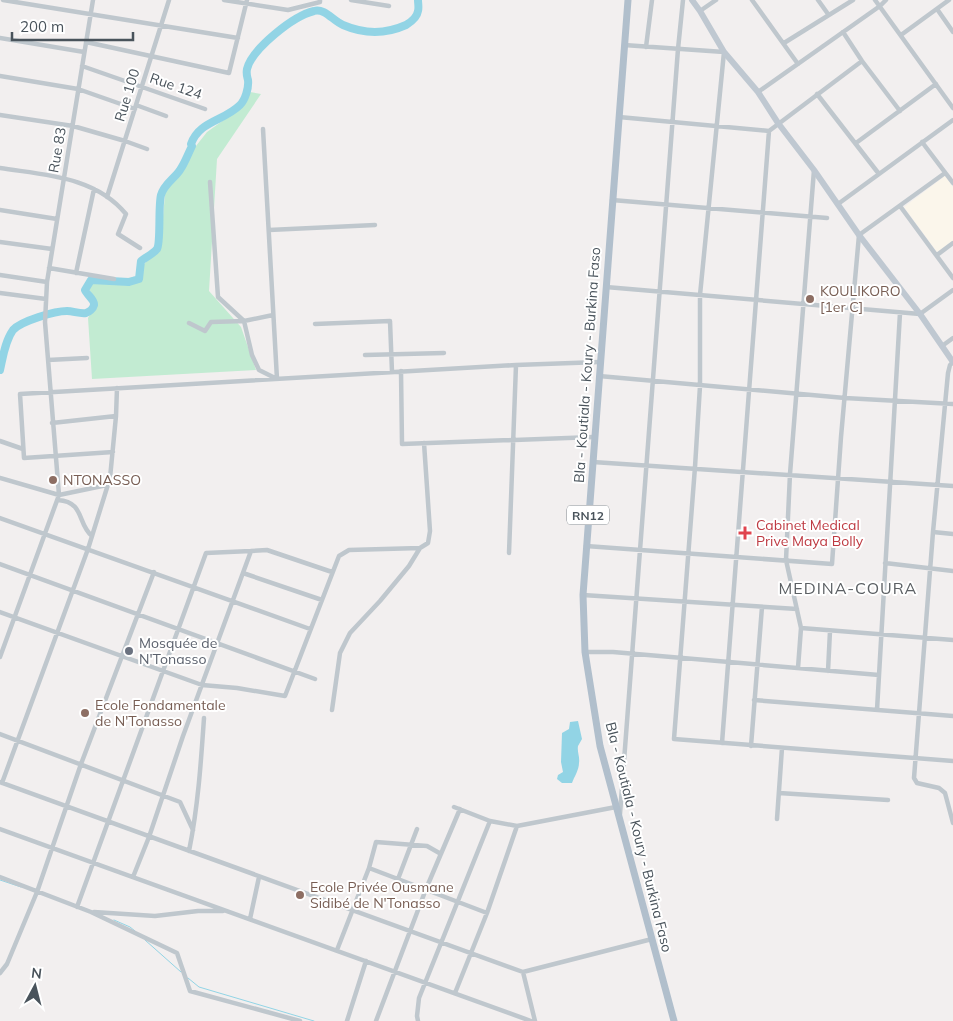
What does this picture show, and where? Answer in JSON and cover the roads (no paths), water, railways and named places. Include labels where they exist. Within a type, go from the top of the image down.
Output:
[{"type":"main road","name":"Bla - Koutiala - Koury - Burkina Faso","points":[[628,0],[586,546],[583,595],[585,652],[600,746],[674,1021]]},
{"type":"street","points":[[3,0],[238,38]]},
{"type":"street","name":"Rue 83","points":[[58,498],[45,322],[46,282],[93,0]]},
{"type":"street","name":"Rue 100","points":[[107,197],[169,0]]},
{"type":"street","points":[[224,0],[247,2],[288,10],[320,1]]},
{"type":"street","points":[[351,0],[389,6]]},
{"type":"street","points":[[646,47],[652,0]]},
{"type":"street","points":[[620,820],[672,122],[683,0]]},
{"type":"street","points":[[692,0],[724,52],[758,92],[778,123],[814,170],[859,235],[920,314],[953,362],[948,373],[937,484],[914,778],[917,783],[938,788],[945,793],[952,820]]},
{"type":"street","points":[[700,11],[716,0]]},
{"type":"street","points":[[752,0],[798,64]]},
{"type":"street","points":[[818,0],[828,14]]},
{"type":"street","points":[[784,43],[853,0]]},
{"type":"street","points":[[875,0],[953,108]]},
{"type":"street","points":[[758,92],[886,0]]},
{"type":"street","points":[[901,35],[949,0]]},
{"type":"street","points":[[86,42],[229,73],[247,2]]},
{"type":"street","points":[[937,9],[951,26],[953,32]]},
{"type":"street","points":[[843,32],[862,61],[900,111]]},
{"type":"street","points":[[0,38],[84,52]]},
{"type":"street","points":[[624,45],[724,52]]},
{"type":"street","points":[[724,52],[700,295],[700,386],[674,740],[953,761]]},
{"type":"street","points":[[722,743],[769,131],[862,61]]},
{"type":"street","name":"Rue 124","points":[[82,66],[205,109]]},
{"type":"street","points":[[0,76],[78,89],[166,116]]},
{"type":"street","points":[[856,143],[936,84]]},
{"type":"street","points":[[817,94],[879,174]]},
{"type":"street","points":[[0,115],[73,126],[147,149]]},
{"type":"street","points":[[619,117],[769,131]]},
{"type":"street","points":[[838,204],[953,120]]},
{"type":"street","points":[[263,129],[277,378]]},
{"type":"street","points":[[922,142],[953,183]]},
{"type":"street","points":[[0,168],[64,178],[94,189],[107,197],[126,214],[118,234],[140,248]]},
{"type":"street","points":[[798,668],[801,628],[786,560],[790,474],[814,170]]},
{"type":"street","points":[[859,235],[945,173]]},
{"type":"street","points":[[210,182],[218,297],[244,320],[252,355],[259,370],[277,378]]},
{"type":"street","points":[[76,273],[94,189]]},
{"type":"street","points":[[612,200],[827,218]]},
{"type":"street","points":[[900,206],[953,278]]},
{"type":"street","points":[[0,210],[57,219]]},
{"type":"street","points":[[268,230],[375,225]]},
{"type":"street","points":[[586,546],[832,564],[844,398],[859,235]]},
{"type":"street","points":[[0,242],[52,249]]},
{"type":"street","points":[[937,255],[953,243]]},
{"type":"street","points":[[49,268],[114,278]]},
{"type":"street","points":[[0,275],[46,282]]},
{"type":"street","points":[[606,287],[920,314],[953,290]]},
{"type":"street","points":[[0,293],[45,301]]},
{"type":"street","points":[[877,710],[900,313]]},
{"type":"street","points":[[189,323],[205,331],[211,322],[273,316]]},
{"type":"street","points":[[315,324],[390,321],[392,372]]},
{"type":"street","points":[[942,346],[953,338]]},
{"type":"street","points":[[365,355],[444,353]]},
{"type":"street","points":[[48,360],[87,358]]},
{"type":"street","points":[[113,452],[24,458],[20,394],[401,371],[600,362]]},
{"type":"street","points":[[509,553],[516,365]]},
{"type":"street","points":[[401,371],[402,444],[594,436]]},
{"type":"street","points":[[599,376],[844,398],[953,404]]},
{"type":"street","points":[[117,388],[113,452],[108,485],[88,549],[1,783],[523,972],[652,939]]},
{"type":"street","points":[[52,423],[116,416]]},
{"type":"street","points":[[0,441],[23,449]]},
{"type":"street","points":[[332,710],[340,653],[350,633],[409,566],[420,548],[428,543],[430,531],[424,443]]},
{"type":"street","points":[[592,462],[647,464],[953,486]]},
{"type":"street","points":[[0,478],[67,501],[73,505],[82,517],[87,532],[92,536]]},
{"type":"street","points":[[58,498],[108,485]]},
{"type":"street","points":[[0,657],[58,498]]},
{"type":"street","points":[[0,518],[310,629]]},
{"type":"street","points":[[933,532],[953,534]]},
{"type":"street","points":[[0,612],[202,684],[285,696],[339,556],[349,550],[420,548]]},
{"type":"street","points":[[77,907],[206,553],[267,550],[332,572]]},
{"type":"street","points":[[133,877],[251,551]]},
{"type":"street","points":[[885,563],[953,571]]},
{"type":"street","points":[[0,564],[316,679]]},
{"type":"street","points":[[0,973],[7,964],[37,892],[81,764],[154,572]]},
{"type":"street","points":[[243,573],[322,600]]},
{"type":"street","points":[[583,595],[797,609]]},
{"type":"street","points":[[751,746],[762,607]]},
{"type":"street","points":[[801,628],[953,640]]},
{"type":"street","points":[[828,671],[830,631]]},
{"type":"street","points":[[585,652],[633,654],[879,675]]},
{"type":"street","points":[[754,700],[953,716]]},
{"type":"street","points":[[189,852],[194,830],[204,718]]},
{"type":"street","points":[[0,734],[180,802],[194,830]]},
{"type":"street","points":[[777,819],[782,748]]},
{"type":"street","points":[[779,793],[888,800]]},
{"type":"street","points":[[454,807],[490,821],[517,826],[616,807]]},
{"type":"street","points":[[376,1021],[412,931],[426,889],[460,809]]},
{"type":"street","points":[[418,1021],[419,998],[490,821]]},
{"type":"street","points":[[455,993],[487,913],[517,826]]},
{"type":"street","points":[[0,829],[533,1021]]},
{"type":"street","points":[[398,879],[417,829]]},
{"type":"street","points":[[337,950],[369,868],[376,842],[428,846],[441,854]]},
{"type":"street","points":[[369,868],[487,913]]},
{"type":"street","points":[[0,877],[91,912],[177,953],[190,991],[300,1021]]},
{"type":"street","points":[[250,919],[260,877]]},
{"type":"street","points":[[91,912],[155,916],[198,911],[227,911]]},
{"type":"street","points":[[347,1021],[366,961]]},
{"type":"street","points":[[523,972],[533,1021]]},
{"type":"water","points":[[578,721],[582,739],[578,746],[578,768],[572,783],[562,783],[557,779],[558,775],[563,772],[561,762],[562,733],[569,729],[570,722]]},
{"type":"waterway","points":[[0,370],[8,339],[17,327],[38,317],[55,313],[67,311],[88,312],[94,305],[85,290],[91,280],[129,282],[139,279],[141,261],[157,249],[162,191],[182,167],[192,146],[191,144],[200,130],[227,115],[242,103],[247,90],[247,71],[250,61],[274,34],[295,19],[314,11],[322,11],[339,23],[359,30],[375,32],[391,30],[414,20],[418,10],[418,0]]},
{"type":"waterway","points":[[0,880],[21,887]]},
{"type":"waterway","points":[[114,920],[135,931]]},
{"type":"waterway","points":[[145,940],[181,972]]},
{"type":"waterway","points":[[188,978],[199,987],[314,1021]]},
{"type":"place","name":"KOULIKORO [1er C]","points":[[810,299]]},
{"type":"place","name":"NTONASSO","points":[[53,480]]},
{"type":"place","name":"Cabinet Medical Prive Maya Bolly","points":[[745,533]]},
{"type":"place","name":"Mosquée de N'Tonasso","points":[[129,651]]},
{"type":"place","name":"Ecole Fondamentale de N'Tonasso","points":[[85,713]]},
{"type":"place","name":"Ecole Privée Ousmane Sidibé de N'Tonasso","points":[[300,895]]},
{"type":"district","name":"MEDINA-COURA","points":[[848,588]]}]
